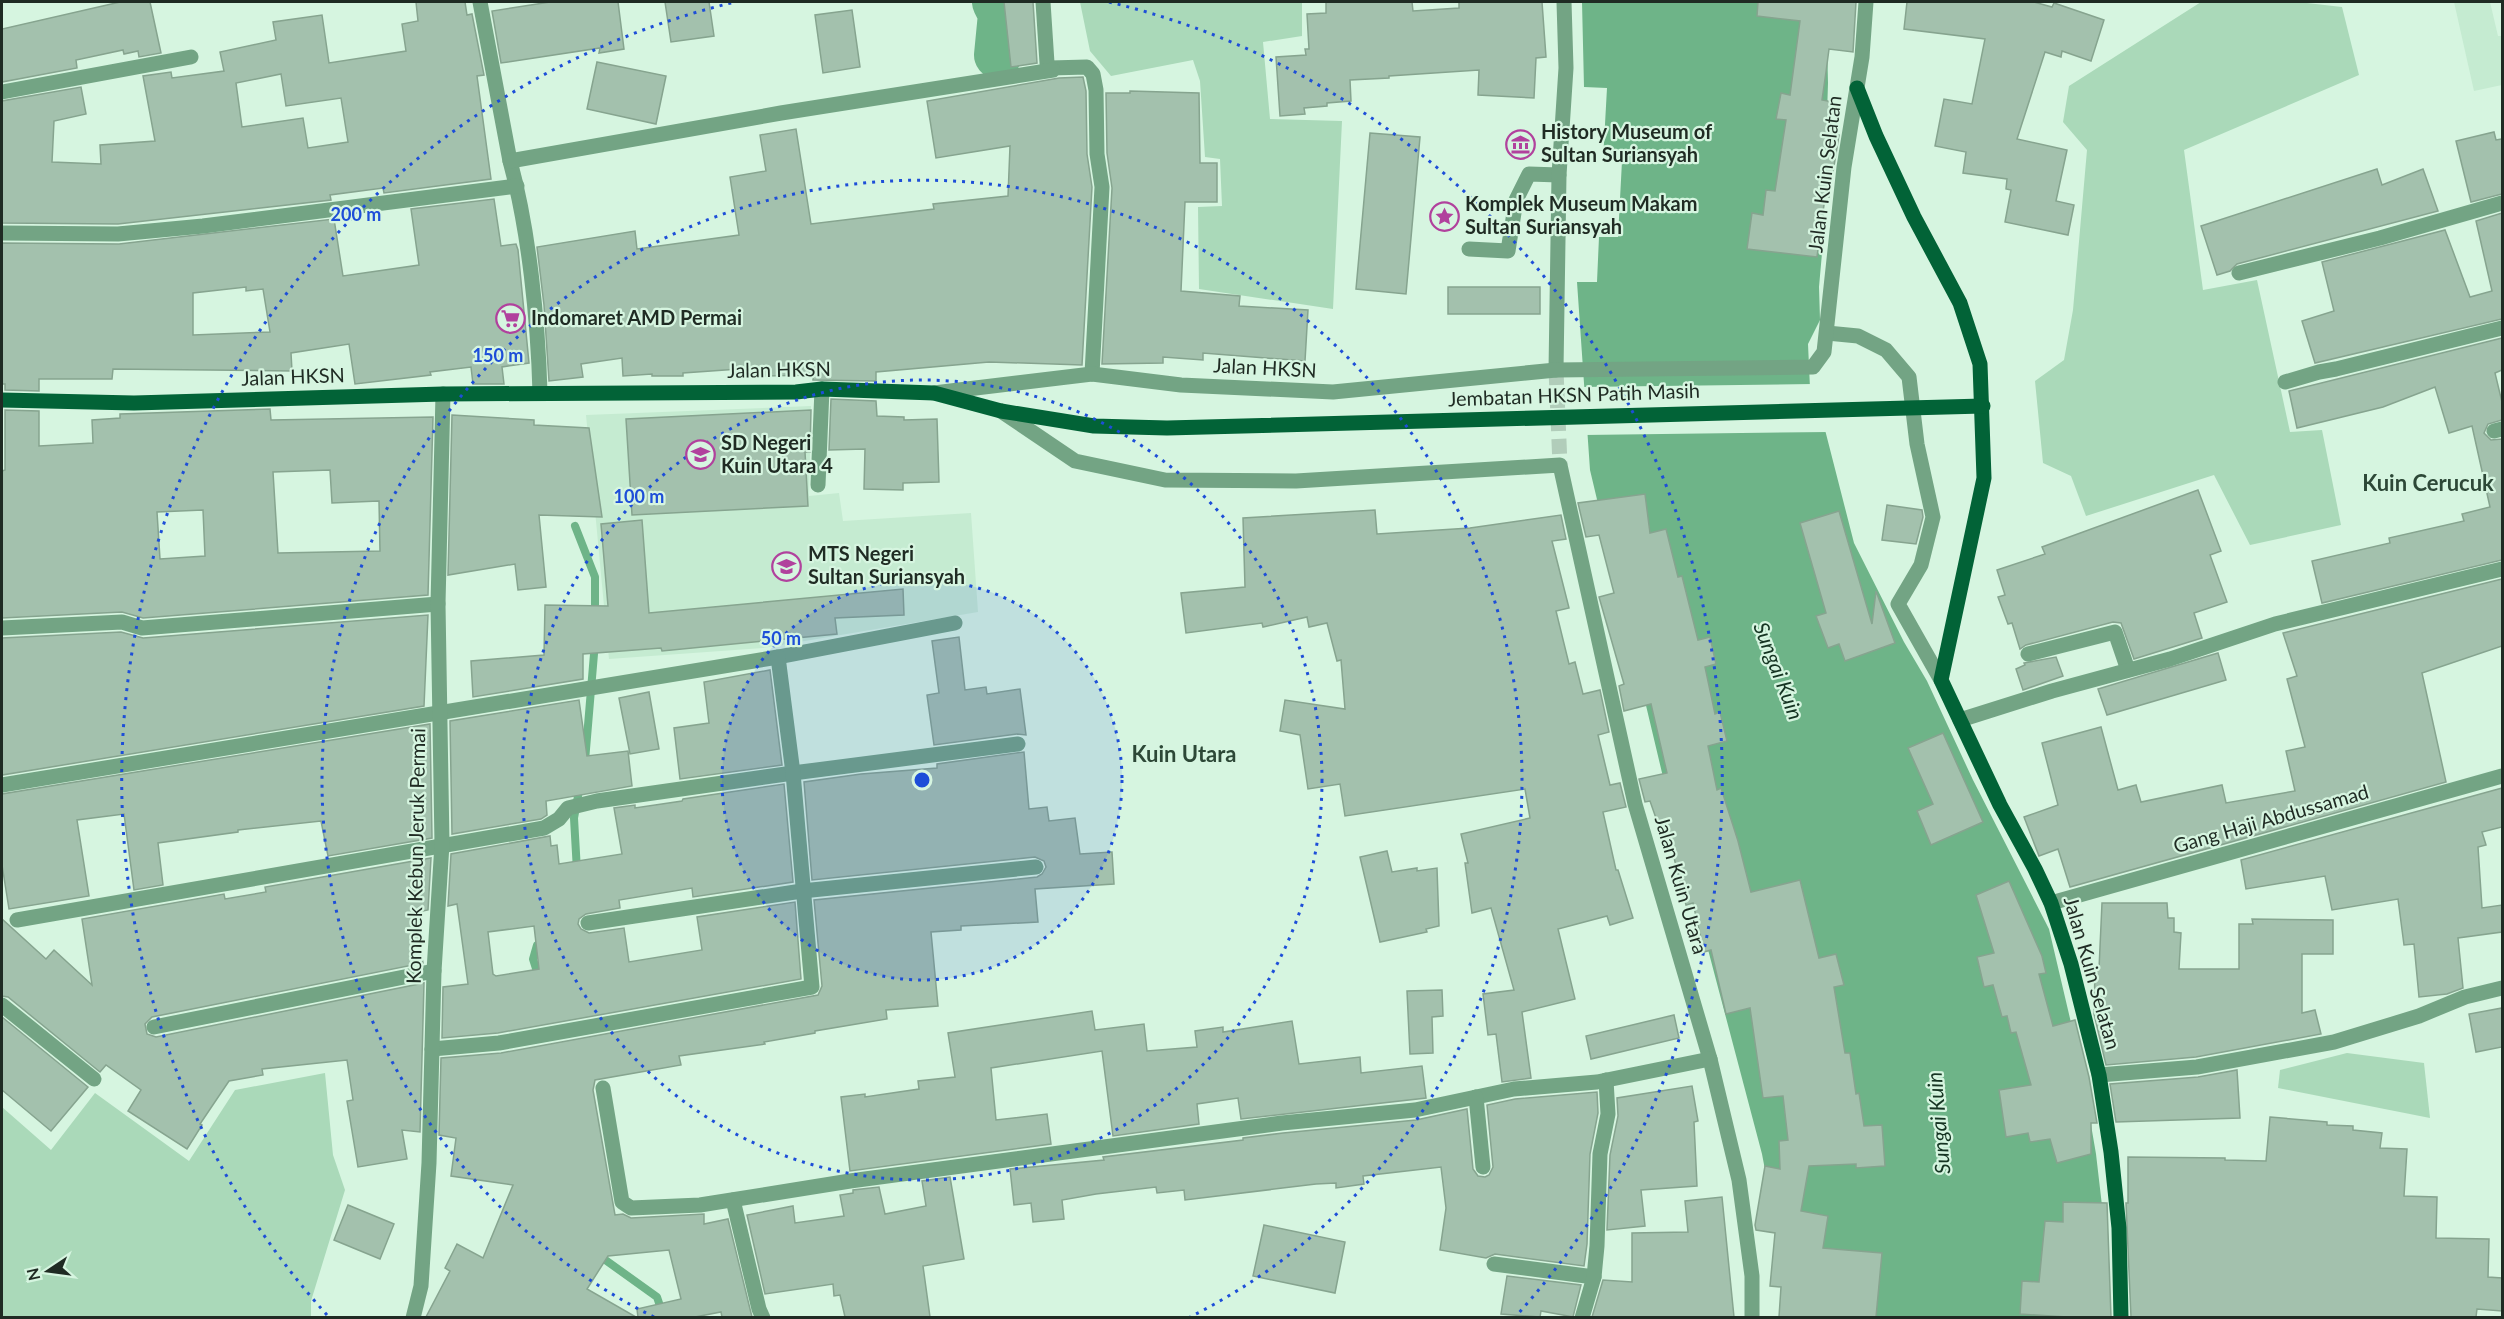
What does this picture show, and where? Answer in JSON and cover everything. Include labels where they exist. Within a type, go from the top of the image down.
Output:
[{"type":"main road","points":[[1857,88],[1876,136],[1914,217],[1960,303],[1980,364],[1984,478],[1941,680]]},
{"type":"main road","name":"Jalan HKSN","points":[[2,400],[134,403],[443,394],[796,392],[822,389],[934,393]]},
{"type":"main road","name":"Jembatan HKSN Patih Masih","points":[[934,393],[1001,411],[1094,426],[1167,428],[1983,406]]},
{"type":"main road","name":"Jalan Kuin Selatan","points":[[1941,680],[2000,805],[2051,903],[2071,964],[2099,1076],[2111,1152],[2119,1228],[2121,1317]]},
{"type":"street","points":[[480,2],[510,161],[517,186],[532,290],[540,393]]},
{"type":"street","points":[[1043,2],[1047,63],[1053,70]]},
{"type":"street","points":[[1563,370],[1559,175],[1566,68],[1564,2]]},
{"type":"street","name":"Jalan Kuin Selatan","points":[[1813,367],[1824,352],[1827,333],[1844,167],[1857,88],[1866,2]]},
{"type":"street","points":[[2,92],[191,57]]},
{"type":"street","points":[[510,161],[781,112],[1053,70],[1087,67],[1093,74],[1096,90],[1097,154],[1102,187],[1092,374]]},
{"type":"street","points":[[1468,249],[1508,252],[1516,200],[1529,174],[1559,175]]},
{"type":"street","points":[[2,233],[118,234],[203,226],[517,186]]},
{"type":"street","points":[[2239,273],[2380,238],[2502,203]]},
{"type":"street","points":[[2284,382],[2502,328]]},
{"type":"street","name":"Jalan Kuin Selatan","points":[[1827,333],[1858,336],[1886,350],[1909,377],[1917,444],[1933,517],[1921,565],[1898,604],[1941,680]]},
{"type":"street","name":"Jalan HKSN","points":[[934,393],[1092,374],[1181,385],[1333,392],[1563,370],[1813,367]]},
{"type":"street","points":[[818,485],[822,389]]},
{"type":"street","name":"Komplek Kebun Jeruk Permai","points":[[413,1317],[421,1286],[429,1163],[434,971],[442,844],[438,604],[443,394]]},
{"type":"street","name":"Jalan Kuin Utara","points":[[1001,411],[1075,461],[1166,480],[1296,481],[1560,465],[1635,804],[1710,1059],[1739,1180],[1752,1276],[1752,1317]]},
{"type":"street","points":[[1960,720],[2052,691],[2170,659],[2275,624],[2502,569]]},
{"type":"street","points":[[2,628],[122,622],[142,628],[438,604]]},
{"type":"street","points":[[2,785],[778,657],[955,623]]},
{"type":"street","points":[[2028,654],[2115,632],[2128,670]]},
{"type":"street","points":[[432,1049],[499,1043],[812,987],[793,773],[778,657]]},
{"type":"street","points":[[17,920],[544,828],[574,807],[793,773],[1018,744]]},
{"type":"street","name":"Gang Haji Abdussamad","points":[[2051,903],[2502,776]]},
{"type":"street","points":[[588,923],[802,891],[1036,867]]},
{"type":"street","points":[[153,1027],[434,971]]},
{"type":"street","points":[[2099,1076],[2197,1068],[2334,1042],[2387,1027],[2465,997],[2502,988]]},
{"type":"street","points":[[2,1005],[94,1079]]},
{"type":"street","points":[[603,1088],[622,1202],[631,1208],[700,1205],[862,1180],[1270,1125],[1415,1110],[1514,1089],[1606,1080],[1710,1059]]},
{"type":"street","points":[[1582,1317],[1594,1276],[1600,1154],[1608,1114],[1606,1080]]},
{"type":"street","points":[[1476,1097],[1483,1167]]},
{"type":"street","points":[[734,1200],[759,1309],[763,1317]]},
{"type":"street","points":[[1494,1264],[1594,1276]]},
{"type":"shaded area","points":[[1080,2],[1302,2],[1302,36],[1263,42],[1270,119],[1342,121],[1333,309],[1199,289],[1198,207],[1222,206],[1220,159],[1205,157],[1200,81],[1193,60],[1111,76],[1090,51]]},
{"type":"shaded area","points":[[2201,2],[2298,2],[2342,7],[2359,75],[2184,150],[2203,290],[2257,280],[2290,432],[2322,430],[2341,525],[2250,545],[2214,475],[2086,516],[2071,476],[2043,463],[2035,381],[2064,360],[2073,310],[2087,150],[2063,122],[2069,86]]},
{"type":"shaded area","points":[[2454,2],[2490,2],[2498,36],[2502,36],[2502,85],[2474,91]]},
{"type":"shaded area","name":"MTS Negeri Sultan Suriansyah","points":[[811,406],[809,496],[839,493],[843,521],[971,513],[978,612],[763,648],[609,659],[586,415]]},
{"type":"shaded area","points":[[2347,1053],[2424,1063],[2430,1118],[2278,1088],[2280,1070]]},
{"type":"shaded area","points":[[325,1073],[333,1155],[345,1190],[311,1301],[311,1317],[2,1317],[2,1107],[51,1150],[95,1093],[189,1161],[235,1090]]},
{"type":"water","name":"Sungai Kuin","points":[[1582,2],[1826,2],[1828,83],[1823,242],[1819,287],[1820,320],[1808,344],[1810,388],[1823,422],[1854,543],[1904,642],[1927,681],[1973,780],[2049,929],[2080,1061],[2096,1154],[2109,1266],[2103,1317],[1793,1317],[1762,1154],[1668,798],[1590,470],[1577,282],[1597,282],[1599,237],[1618,237],[1622,161],[1603,160],[1607,88],[1584,87]]},
{"type":"pier","points":[[1813,384],[1821,397],[1829,432],[1584,435],[1580,387]]},
{"type":"building","points":[[120,2],[150,2],[161,53],[139,57],[138,51],[124,54],[123,50],[76,60],[77,68],[2,82],[2,29]]},
{"type":"building","points":[[416,2],[465,2],[467,15],[472,14],[484,75],[477,76],[491,179],[384,193],[383,188],[330,195],[331,200],[118,224],[2,223],[2,101],[81,87],[86,114],[54,121],[52,162],[101,164],[100,145],[155,141],[143,76],[171,72],[172,78],[224,71],[220,52],[276,40],[273,22],[322,15],[329,63],[406,51],[402,24],[418,21]],"holes":[[[281,74],[286,106],[341,98],[348,142],[308,148],[303,118],[242,127],[236,83]]]},
{"type":"building","points":[[550,2],[618,2],[624,49],[599,53],[600,48],[501,63],[492,11]]},
{"type":"building","points":[[665,2],[709,2],[714,36],[671,42]]},
{"type":"building","points":[[1004,2],[1033,2],[1037,63],[1011,67]]},
{"type":"building","points":[[1326,2],[1412,2],[1413,11],[1459,8],[1459,2],[1542,2],[1546,57],[1536,58],[1534,98],[1478,95],[1479,70],[1389,76],[1389,78],[1350,80],[1351,101],[1304,108],[1305,114],[1280,116],[1276,57],[1306,55],[1305,49],[1309,49],[1307,14],[1326,13]]},
{"type":"building","points":[[1758,2],[1856,2],[1853,52],[1829,49],[1822,100],[1833,102],[1828,133],[1839,135],[1829,197],[1825,197],[1817,257],[1747,249],[1752,213],[1763,215],[1766,190],[1775,191],[1786,120],[1776,119],[1781,93],[1790,95],[1800,21],[1757,16]]},
{"type":"building","points":[[1907,2],[2034,2],[2052,7],[2054,3],[2104,20],[2091,61],[2062,51],[2061,57],[2045,52],[2017,139],[2067,150],[2056,201],[2074,205],[2068,235],[2005,222],[2011,190],[2006,189],[2007,179],[1963,173],[1966,152],[1935,146],[1944,99],[1972,104],[1985,39],[1904,29]]},
{"type":"building","points":[[852,10],[860,67],[823,73],[815,15]]},
{"type":"building","points":[[597,62],[666,76],[656,124],[587,109]]},
{"type":"building","points":[[1083,77],[1086,91],[1087,154],[1092,187],[1082,365],[989,362],[876,372],[876,381],[813,380],[813,375],[766,376],[766,367],[683,373],[683,376],[652,376],[652,374],[623,376],[622,358],[581,364],[583,377],[549,381],[537,247],[635,231],[637,249],[739,235],[730,177],[766,171],[760,135],[796,129],[811,224],[934,209],[933,204],[1008,196],[1010,146],[936,158],[927,101],[1059,78]]},
{"type":"building","points":[[1130,91],[1199,93],[1200,163],[1217,163],[1217,202],[1185,202],[1181,291],[1240,296],[1239,306],[1308,310],[1305,361],[1203,353],[1203,360],[1163,357],[1163,363],[1102,364],[1112,188],[1107,153],[1106,93],[1130,93]]},
{"type":"building","points":[[2494,132],[2496,140],[2502,139],[2502,194],[2471,202],[2456,141]]},
{"type":"building","points":[[1370,133],[1420,137],[1406,294],[1356,289]]},
{"type":"building","points":[[2377,169],[2382,185],[2423,169],[2438,211],[2237,264],[2230,271],[2217,275],[2201,226]]},
{"type":"building","points":[[494,199],[501,246],[516,244],[518,250],[529,363],[502,367],[504,384],[473,384],[471,367],[430,372],[431,375],[355,384],[349,344],[291,353],[292,371],[113,369],[112,379],[39,379],[39,391],[5,390],[5,384],[2,384],[2,243],[119,244],[334,219],[343,276],[419,265],[411,209]],"holes":[[[246,287],[246,291],[263,289],[270,332],[193,335],[193,293]]]},
{"type":"building","points":[[2502,213],[2502,319],[2315,363],[2302,321],[2334,311],[2322,262],[2445,230],[2470,297],[2492,291],[2476,221]]},
{"type":"building","points":[[1448,287],[1540,287],[1540,314],[1448,314]]},
{"type":"building","points":[[2502,338],[2502,370],[2495,373],[2502,402],[2502,420],[2488,424],[2484,433],[2491,440],[2502,439],[2502,560],[2322,603],[2312,561],[2390,543],[2389,538],[2464,521],[2462,514],[2490,507],[2472,426],[2449,433],[2435,387],[2383,407],[2297,428],[2289,391]]},
{"type":"building","points":[[831,399],[876,401],[877,416],[904,417],[904,420],[937,419],[939,482],[903,483],[903,490],[864,489],[865,449],[829,450]]},
{"type":"building","points":[[270,409],[271,420],[433,417],[428,595],[143,618],[122,612],[2,618],[2,471],[5,470],[5,410],[39,411],[39,446],[93,443],[92,420],[120,418],[120,414]],"holes":[[[330,470],[332,503],[379,501],[380,551],[278,553],[273,472]],[[203,510],[205,556],[160,559],[157,512]]]},
{"type":"building","name":"SD Negeri Kuin Utara 4","points":[[811,410],[810,452],[805,452],[808,506],[632,515],[626,419]]},
{"type":"building","points":[[452,415],[534,420],[534,425],[589,428],[602,517],[539,515],[546,587],[518,590],[515,564],[448,575]]},
{"type":"building","points":[[2198,490],[2221,551],[2210,555],[2227,602],[2194,613],[2202,638],[2134,659],[2121,623],[2113,622],[2026,645],[2020,649],[2012,623],[2008,624],[1998,597],[2005,595],[1997,570],[2045,554],[2042,547]]},
{"type":"building","points":[[1645,494],[1650,533],[1666,529],[1678,577],[1682,576],[1698,640],[1710,637],[1716,664],[1705,667],[1715,714],[1720,712],[1727,741],[1708,746],[1717,790],[1721,788],[1751,892],[1800,880],[1819,958],[1836,954],[1844,985],[1834,987],[1845,1053],[1850,1053],[1856,1094],[1859,1093],[1864,1126],[1882,1125],[1885,1166],[1856,1168],[1856,1164],[1809,1166],[1801,1211],[1828,1216],[1823,1248],[1882,1253],[1876,1317],[1779,1317],[1781,1287],[1770,1286],[1775,1233],[1756,1230],[1755,1225],[1765,1166],[1780,1169],[1779,1141],[1788,1140],[1783,1096],[1763,1098],[1750,1008],[1726,1014],[1711,950],[1704,952],[1693,903],[1686,905],[1670,842],[1665,844],[1650,801],[1645,802],[1639,779],[1667,773],[1651,704],[1624,711],[1619,686],[1624,684],[1599,597],[1614,593],[1599,535],[1586,537],[1578,503]]},
{"type":"building","points":[[1887,505],[1922,510],[1923,517],[1916,544],[1882,540]]},
{"type":"building","points":[[1375,510],[1377,534],[1470,528],[1561,515],[1566,539],[1552,541],[1569,608],[1556,611],[1569,664],[1575,662],[1583,694],[1600,690],[1609,732],[1598,735],[1610,785],[1620,783],[1626,807],[1603,812],[1616,870],[1618,870],[1633,918],[1610,925],[1607,916],[1558,929],[1575,999],[1522,1012],[1531,1078],[1502,1082],[1496,1034],[1488,1035],[1483,994],[1514,990],[1491,908],[1472,913],[1465,863],[1468,863],[1461,834],[1530,818],[1525,789],[1345,816],[1340,784],[1308,789],[1300,735],[1280,731],[1285,700],[1345,709],[1341,660],[1337,661],[1327,623],[1309,627],[1307,617],[1263,627],[1262,623],[1186,633],[1181,593],[1245,587],[1243,518]]},
{"type":"building","points":[[1839,511],[1872,624],[1876,591],[1895,643],[1845,661],[1839,644],[1828,648],[1816,616],[1826,613],[1800,523]]},
{"type":"building","points":[[642,520],[649,613],[903,589],[904,615],[835,618],[837,634],[662,651],[661,648],[583,654],[583,679],[473,697],[471,661],[544,655],[545,605],[608,606],[601,524]]},
{"type":"building","points":[[2502,579],[2502,646],[2422,673],[2446,782],[2070,887],[2058,849],[2039,856],[2024,817],[2058,805],[2042,743],[2101,727],[2118,790],[2136,785],[2141,802],[2222,785],[2226,803],[2295,791],[2286,751],[2305,747],[2287,679],[2297,676],[2283,633]]},
{"type":"building","points":[[428,615],[424,706],[2,775],[2,638],[121,632],[143,638]]},
{"type":"building","points":[[959,637],[965,690],[986,687],[987,694],[1020,689],[1026,735],[1017,734],[934,745],[927,695],[939,693],[932,641]]},
{"type":"building","points":[[2218,653],[2226,680],[2107,715],[2098,689]]},
{"type":"building","points":[[2056,657],[2063,676],[2023,690],[2016,669],[2025,665],[2024,663]]},
{"type":"building","points":[[770,670],[782,765],[680,779],[674,728],[709,723],[704,682]]},
{"type":"building","points":[[649,692],[659,749],[630,754],[619,698]]},
{"type":"building","points":[[579,700],[587,756],[628,751],[632,786],[546,801],[547,815],[541,819],[452,834],[450,721]]},
{"type":"building","points":[[430,724],[432,838],[328,856],[321,821],[238,830],[238,832],[158,843],[163,885],[134,890],[124,814],[77,820],[89,896],[9,909],[2,865],[2,794]]},
{"type":"building","points":[[1943,733],[1983,822],[1931,845],[1917,811],[1933,804],[1908,748]]},
{"type":"building","points":[[1024,752],[1029,809],[1047,807],[1049,821],[1075,818],[1080,854],[1112,852],[1114,884],[1035,889],[1038,922],[961,926],[961,930],[931,932],[938,1006],[886,1010],[887,1019],[815,1031],[815,1033],[764,1042],[765,1044],[679,1056],[681,1065],[595,1080],[593,1090],[615,1215],[623,1214],[631,1218],[704,1214],[704,1224],[728,1219],[752,1317],[722,1317],[721,1312],[695,1317],[638,1317],[637,1309],[681,1299],[669,1250],[608,1256],[587,1289],[636,1317],[426,1317],[450,1271],[445,1268],[457,1244],[483,1258],[513,1185],[451,1176],[456,1138],[439,1135],[441,1058],[501,1053],[818,995],[822,986],[814,900],[1037,877],[1046,867],[1044,861],[1035,857],[812,880],[804,782],[861,774],[937,768],[937,764]]},
{"type":"building","points":[[784,784],[793,882],[693,897],[692,888],[619,900],[620,908],[586,914],[579,919],[578,924],[581,929],[589,933],[624,928],[629,962],[702,950],[697,917],[795,902],[801,979],[498,1033],[442,1038],[443,987],[468,984],[457,904],[448,906],[451,854],[550,836],[551,846],[557,845],[559,864],[622,854],[614,808],[635,805],[635,808]],"holes":[[[534,926],[539,969],[496,976],[493,974],[488,932]]]},
{"type":"building","points":[[2502,788],[2502,827],[2482,832],[2486,845],[2478,847],[2482,908],[2502,905],[2502,932],[2458,938],[2463,988],[2447,994],[2419,997],[2414,944],[2404,945],[2398,899],[2332,910],[2325,876],[2246,889],[2241,860]]},
{"type":"building","points":[[1387,851],[1392,872],[1437,868],[1439,926],[1426,929],[1427,932],[1380,942],[1360,857]]},
{"type":"building","points":[[431,858],[428,910],[413,913],[423,963],[152,1017],[145,1024],[147,1034],[156,1037],[424,983],[420,1132],[402,1130],[407,1159],[358,1167],[347,1101],[353,1100],[347,1060],[262,1069],[263,1075],[229,1081],[200,1124],[202,1125],[187,1149],[128,1111],[141,1090],[106,1065],[100,1072],[8,997],[2,996],[2,919],[46,959],[54,950],[92,985],[82,919],[224,894],[225,899],[266,892],[265,887]]},
{"type":"building","points":[[2009,881],[2042,956],[2046,973],[2039,974],[2053,1026],[2075,1020],[2097,1123],[2091,1123],[2091,1154],[2057,1163],[2050,1139],[2030,1142],[2028,1133],[2006,1137],[1999,1090],[2031,1085],[2016,1032],[2011,1033],[2007,1016],[2002,1017],[1993,985],[1984,987],[1977,957],[1994,953],[1976,895]]},
{"type":"building","points":[[2102,903],[2167,903],[2168,918],[2174,918],[2174,932],[2181,933],[2179,969],[2239,969],[2239,924],[2253,924],[2252,919],[2333,920],[2333,954],[2302,954],[2302,1013],[2315,1010],[2321,1034],[2196,1057],[2106,1065],[2094,1014],[2095,969],[2099,969]]},
{"type":"building","points":[[1442,990],[1443,1016],[1432,1017],[1433,1053],[1410,1054],[1407,991]]},
{"type":"building","points":[[2502,1008],[2502,1047],[2476,1052],[2469,1014]]},
{"type":"building","points":[[1092,1011],[1095,1030],[1144,1024],[1147,1051],[1197,1047],[1195,1031],[1223,1027],[1223,1032],[1292,1021],[1299,1064],[1360,1057],[1361,1073],[1422,1066],[1426,1098],[1241,1119],[1238,1098],[1197,1104],[1199,1124],[1113,1136],[1102,1051],[991,1068],[996,1120],[1047,1114],[1051,1144],[850,1171],[841,1097],[865,1094],[865,1097],[919,1089],[918,1081],[955,1077],[948,1033]]},
{"type":"building","points":[[1674,1015],[1679,1038],[1591,1059],[1586,1036]]},
{"type":"building","points":[[2,1017],[88,1087],[51,1131],[2,1090]]},
{"type":"building","points":[[2237,1070],[2240,1118],[2116,1122],[2110,1084],[2198,1077]]},
{"type":"building","points":[[1692,1086],[1698,1121],[1694,1122],[1697,1186],[1641,1190],[1645,1226],[1607,1230],[1610,1155],[1618,1116],[1617,1098]]},
{"type":"building","points":[[1597,1092],[1598,1113],[1590,1154],[1587,1244],[1584,1266],[1495,1254],[1486,1258],[1440,1250],[1446,1208],[1441,1167],[1363,1176],[1364,1184],[1336,1188],[1336,1183],[1316,1184],[1185,1200],[1184,1190],[1157,1193],[1156,1187],[1096,1194],[1062,1200],[1064,1219],[1033,1222],[1031,1203],[1014,1205],[1010,1169],[1104,1160],[1103,1157],[1283,1133],[1416,1120],[1467,1109],[1473,1169],[1478,1176],[1485,1177],[1489,1175],[1493,1167],[1487,1105],[1515,1099]]},
{"type":"building","points":[[2270,1117],[2327,1122],[2327,1125],[2353,1126],[2353,1130],[2382,1133],[2380,1148],[2407,1149],[2404,1196],[2437,1197],[2436,1238],[2489,1239],[2488,1277],[2502,1278],[2502,1311],[2477,1309],[2476,1317],[2131,1317],[2126,1203],[2128,1203],[2128,1157],[2225,1158],[2225,1160],[2266,1161]]},
{"type":"building","points":[[950,1177],[964,1259],[923,1266],[930,1317],[845,1317],[840,1295],[834,1296],[833,1284],[765,1294],[747,1215],[793,1206],[795,1223],[844,1216],[840,1195],[853,1193],[853,1190],[879,1187],[885,1214],[926,1206],[922,1181]]},
{"type":"building","points":[[1722,1197],[1734,1317],[1592,1317],[1603,1280],[1632,1282],[1632,1233],[1688,1232],[1685,1201]]},
{"type":"building","points":[[2063,1202],[2107,1203],[2111,1317],[2020,1314],[2022,1281],[2039,1282],[2045,1221],[2063,1222]]},
{"type":"building","points":[[348,1205],[394,1224],[380,1259],[334,1240]]},
{"type":"building","points":[[1264,1225],[1345,1242],[1335,1293],[1253,1276]]},
{"type":"building","points":[[1507,1276],[1581,1285],[1573,1317],[1541,1311],[1540,1317],[1501,1314]]},
{"type":"waterway","points":[[996,2],[1002,14],[998,55]]},
{"type":"waterway","points":[[575,526],[595,577],[595,614]]},
{"type":"waterway","points":[[585,761],[595,642]]},
{"type":"waterway","points":[[577,871],[574,818],[580,785]]},
{"type":"waterway","points":[[539,978],[533,959],[537,945],[545,941]]},
{"type":"waterway","points":[[597,1254],[657,1297],[664,1318]]},
{"type":"tunnel","points":[[1556,370],[1560,465]]},
{"type":"place","name":"History Museum of Sultan Suriansyah","points":[[1520,144]]},
{"type":"place","name":"Komplek Museum Makam Sultan Suriansyah","points":[[1444,216]]},
{"type":"place","name":"Indomaret AMD Permai","points":[[510,318]]},
{"type":"place","name":"SD Negeri Kuin Utara 4","points":[[700,455]]},
{"type":"place","name":"MTS Negeri Sultan Suriansyah","points":[[787,566]]},
{"type":"district","name":"Kuin Cerucuk","points":[[2428,483]]},
{"type":"district","name":"Kuin Utara","points":[[1184,754]]}]
